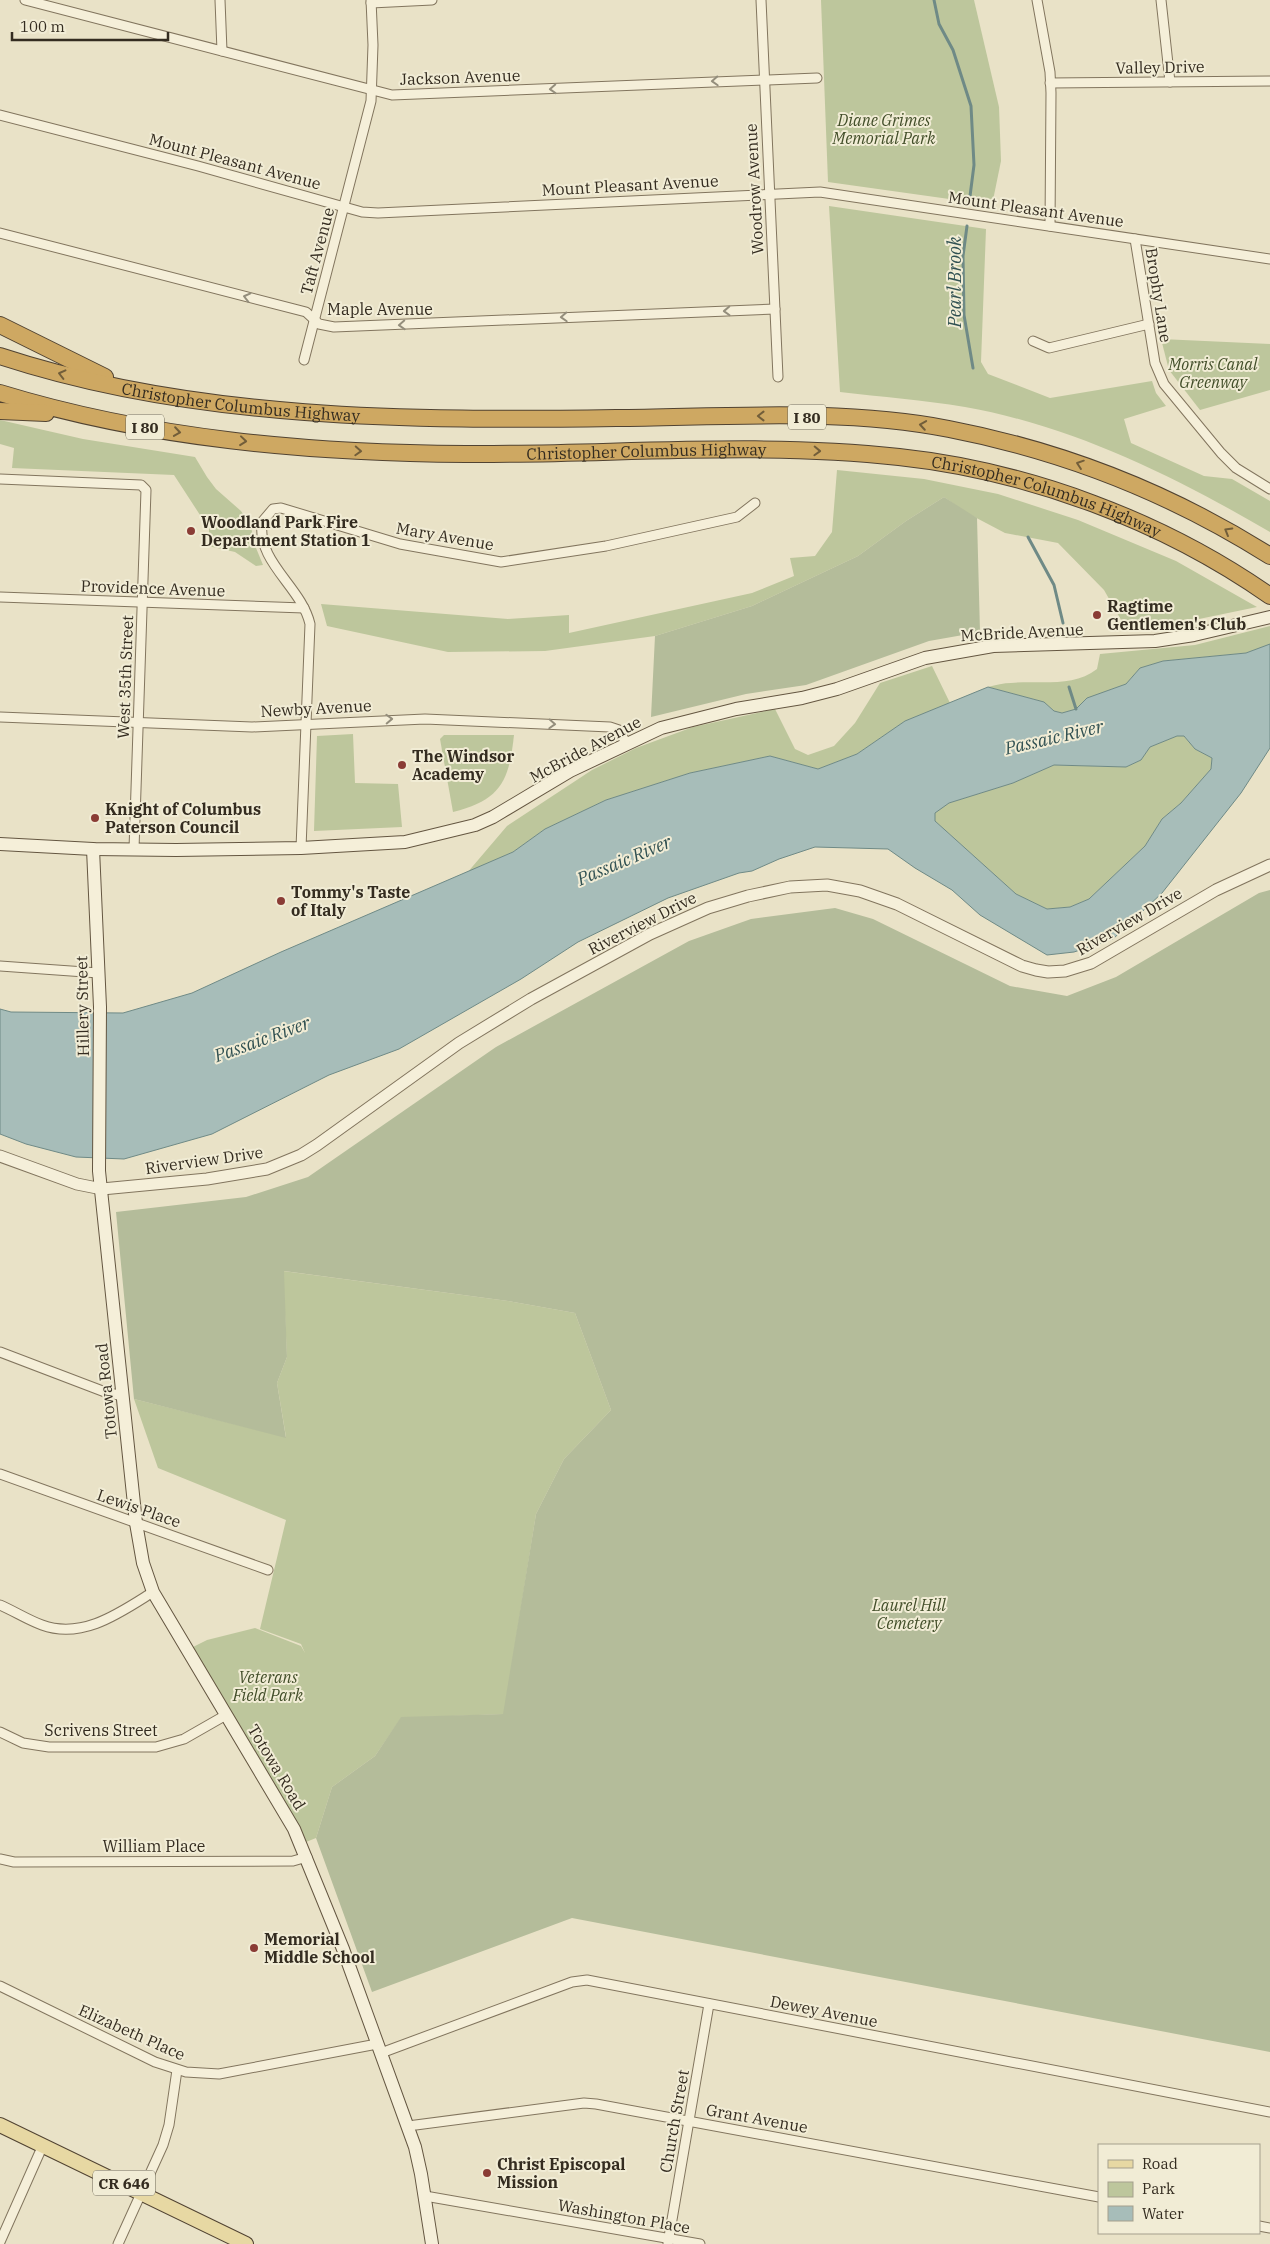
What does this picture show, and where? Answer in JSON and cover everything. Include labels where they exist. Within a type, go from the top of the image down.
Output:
[{"type":"highway","points":[[0,325],[126,388]]},
{"type":"highway","name":"Christopher Columbus Highway","points":[[0,356],[52,371],[126,388],[269,408],[403,418],[491,420],[788,416],[912,423],[950,429],[1029,448],[1104,472],[1176,503],[1217,524],[1270,556]]},
{"type":"highway","name":"Christopher Columbus Highway","points":[[0,393],[127,425],[213,437],[354,450],[468,454],[791,450],[864,454],[927,461],[1024,482],[1110,511],[1176,541],[1265,592]]},
{"type":"highway","points":[[0,411],[78,414]]},
{"type":"main road","name":"McBride Avenue","points":[[0,844],[93,849],[134,849],[301,848],[405,842],[475,825],[493,818],[570,771],[660,728],[736,709],[795,699],[837,689],[925,658],[993,646],[1155,641],[1194,635],[1270,617]]},
{"type":"main road","name":"Hillery Street","points":[[93,849],[100,1007],[99,1167]]},
{"type":"main road","name":"Totowa Road","points":[[99,1167],[136,1523],[143,1563],[153,1592],[278,1798],[307,1857],[408,2126],[421,2174],[432,2244]]},
{"type":"main road","name":"CR 646","points":[[0,2125],[246,2244]]},
{"type":"street","name":"Jackson Avenue","points":[[25,0],[401,96],[818,78]]},
{"type":"street","points":[[220,0],[222,51]]},
{"type":"street","points":[[371,2],[432,0]]},
{"type":"street","name":"Woodrow Avenue","points":[[761,0],[778,377]]},
{"type":"street","points":[[1037,0],[1050,83],[1050,226]]},
{"type":"street","points":[[1162,0],[1170,82]]},
{"type":"street","name":"Taft Avenue","points":[[304,360],[371,101],[371,2]]},
{"type":"street","name":"Valley Drive","points":[[1050,83],[1270,80]]},
{"type":"street","name":"Mount Pleasant Avenue","points":[[0,115],[198,166],[344,208],[378,213],[820,192],[1270,259]]},
{"type":"street","name":"Maple Avenue","points":[[0,233],[306,312],[323,325],[348,327],[776,310]]},
{"type":"street","name":"Brophy Lane","points":[[1135,239],[1155,362],[1164,384],[1221,453],[1236,468],[1270,489]]},
{"type":"street","points":[[1033,340],[1050,348],[1149,324]]},
{"type":"street","name":"West 35th Street","points":[[0,479],[142,485],[146,490],[147,505],[134,849]]},
{"type":"street","name":"Mary Avenue","points":[[304,608],[272,561],[262,541],[262,522],[273,509],[281,508],[400,544],[500,562],[606,546],[736,517],[754,503]]},
{"type":"street","name":"Providence Avenue","points":[[0,598],[304,608]]},
{"type":"street","points":[[301,848],[310,631],[308,617],[304,608]]},
{"type":"street","name":"Newby Avenue","points":[[0,717],[252,726],[425,719],[610,727],[619,730],[626,743]]},
{"type":"street","name":"Riverview Drive","points":[[102,1189],[208,1179],[249,1173],[276,1166],[301,1155],[438,1056],[498,1019],[663,928],[702,911],[734,900],[810,885],[844,887],[897,904],[1022,966],[1048,972],[1065,971],[1097,960],[1216,890],[1270,865]]},
{"type":"street","points":[[0,966],[98,973]]},
{"type":"street","points":[[0,1156],[77,1184],[102,1189]]},
{"type":"street","points":[[0,1352],[105,1392],[123,1396]]},
{"type":"street","name":"Lewis Place","points":[[0,1474],[268,1570]]},
{"type":"street","points":[[0,1605],[43,1626],[77,1628],[106,1621],[153,1592]]},
{"type":"street","name":"Scrivens Street","points":[[0,1732],[23,1743],[44,1746],[156,1747],[184,1739],[226,1714]]},
{"type":"street","name":"William Place","points":[[0,1859],[14,1862],[293,1861],[307,1857]]},
{"type":"street","name":"Dewey Avenue","points":[[379,2049],[580,1980],[1270,2112]]},
{"type":"street","name":"Elizabeth Place","points":[[0,1986],[155,2062],[177,2070],[219,2074],[379,2049]]},
{"type":"street","name":"Church Street","points":[[668,2241],[709,2004]]},
{"type":"street","points":[[118,2244],[163,2144],[169,2126],[177,2070]]},
{"type":"street","name":"Grant Avenue","points":[[408,2126],[584,2103],[1098,2197]]},
{"type":"street","points":[[0,2242],[43,2145]]},
{"type":"street","name":"Washington Place","points":[[425,2196],[668,2241],[700,2244]]},
{"type":"green space","name":"Diane Grimes Memorial Park","points":[[821,0],[974,0],[999,107],[1001,161],[992,205],[828,182]]},
{"type":"green space","points":[[829,206],[986,229],[981,362],[988,374],[1050,398],[1152,381],[1156,393],[1166,406],[1124,419],[1131,443],[1204,476],[1232,479],[1270,501],[1270,532],[1161,473],[1084,440],[1045,427],[965,407],[840,392]]},
{"type":"green space","name":"Morris Canal Greenway","points":[[1161,339],[1270,344],[1270,390],[1200,410],[1169,370]]},
{"type":"green space","points":[[0,420],[83,439],[195,457],[216,489],[241,511],[251,526],[254,543],[263,565],[256,566],[235,552],[208,546],[210,516],[200,515],[174,475],[12,468],[14,448],[0,444]]},
{"type":"green space","points":[[837,470],[924,479],[998,494],[1078,520],[1176,561],[1257,607],[1199,619],[1124,625],[1104,590],[1058,543],[1005,533],[967,513],[944,497],[906,521],[858,556],[752,606],[655,636],[545,651],[448,652],[327,626],[321,604],[508,619],[569,615],[569,633],[752,593],[794,576],[790,558],[815,556],[832,532]]},
{"type":"green space","points":[[944,497],[977,518],[980,632],[929,641],[806,685],[746,694],[651,717],[655,636],[752,606],[858,556],[906,521]]},
{"type":"green space","points":[[1270,626],[1270,645],[1246,653],[1163,661],[1140,668],[1126,684],[1088,698],[1076,709],[1062,713],[1054,711],[1044,702],[988,687],[1008,683],[1056,682],[1078,679],[1097,669],[1100,654],[1195,645]]},
{"type":"green space","points":[[932,666],[950,703],[905,721],[857,754],[818,769],[770,756],[690,773],[606,800],[545,829],[513,852],[467,873],[507,826],[592,770],[636,748],[693,727],[775,709],[795,749],[808,755],[834,746],[855,723],[880,683]]},
{"type":"green space","points":[[353,734],[355,783],[398,784],[402,827],[314,831],[317,736]]},
{"type":"green space","points":[[444,735],[514,735],[509,765],[500,786],[482,801],[453,812],[440,739]]},
{"type":"green space","points":[[1177,736],[1184,736],[1195,749],[1212,758],[1211,769],[1181,803],[1162,819],[1145,846],[1089,899],[1070,907],[1047,909],[1016,894],[935,821],[934,813],[949,803],[1013,783],[1054,765],[1126,767],[1141,760],[1150,747]]},
{"type":"green space","name":"Laurel Hill Cemetery","points":[[1270,890],[1270,2052],[572,1918],[372,1992],[316,1838],[332,1787],[375,1756],[401,1717],[503,1714],[536,1514],[564,1459],[611,1410],[575,1313],[508,1301],[284,1271],[287,1357],[277,1383],[286,1438],[134,1399],[116,1212],[246,1197],[308,1177],[496,1047],[689,941],[751,919],[835,908],[873,919],[1010,986],[1067,996],[1116,977],[1259,893]]},
{"type":"green space","name":"Veterans Field Park","points":[[283,1271],[508,1301],[575,1313],[611,1410],[564,1459],[536,1514],[504,1714],[401,1718],[375,1756],[332,1787],[316,1838],[306,1842],[291,1813],[189,1649],[207,1640],[255,1628],[301,1646],[305,1653],[301,1644],[260,1629],[286,1520],[158,1468],[134,1399],[286,1437],[277,1383],[287,1357]]},
{"type":"water","name":"Passaic River","points":[[1270,644],[1270,748],[1241,793],[1162,893],[1113,939],[1074,952],[1047,955],[980,915],[952,890],[888,849],[815,847],[779,859],[752,871],[739,873],[668,898],[578,942],[521,979],[399,1049],[329,1075],[212,1134],[124,1159],[76,1157],[26,1144],[0,1134],[0,1009],[11,1012],[123,1013],[192,993],[281,952],[513,852],[545,829],[606,800],[690,773],[770,756],[818,769],[857,754],[905,721],[988,687],[1044,702],[1054,711],[1062,713],[1076,709],[1087,698],[1126,684],[1140,668],[1163,661],[1246,653]],"holes":[[[1177,736],[1184,736],[1195,749],[1212,758],[1211,769],[1181,803],[1162,819],[1145,846],[1089,899],[1070,907],[1047,909],[1016,894],[935,821],[935,813],[949,803],[1013,783],[1054,765],[1126,767],[1141,760],[1150,747]]]},
{"type":"waterway","name":"Pearl Brook","points":[[934,0],[939,24],[953,50],[971,106],[974,165],[969,204]]},
{"type":"waterway","name":"Pearl Brook","points":[[967,226],[963,256],[964,315],[973,368]]},
{"type":"waterway","name":"Pearl Brook","points":[[1028,537],[1054,585],[1063,623]]},
{"type":"waterway","name":"Pearl Brook","points":[[1069,687],[1076,709]]},
{"type":"place","name":"Woodland Park Fire Department Station 1","points":[[191,531]]},
{"type":"place","name":"Ragtime Gentlemen's Club","points":[[1097,615]]},
{"type":"place","name":"The Windsor Academy","points":[[402,765]]},
{"type":"place","name":"Knight of Columbus Paterson Council","points":[[95,818]]},
{"type":"place","name":"Tommy's Taste of Italy","points":[[281,901]]},
{"type":"place","name":"Memorial Middle School","points":[[254,1948]]},
{"type":"place","name":"Christ Episcopal Mission","points":[[487,2173]]}]
